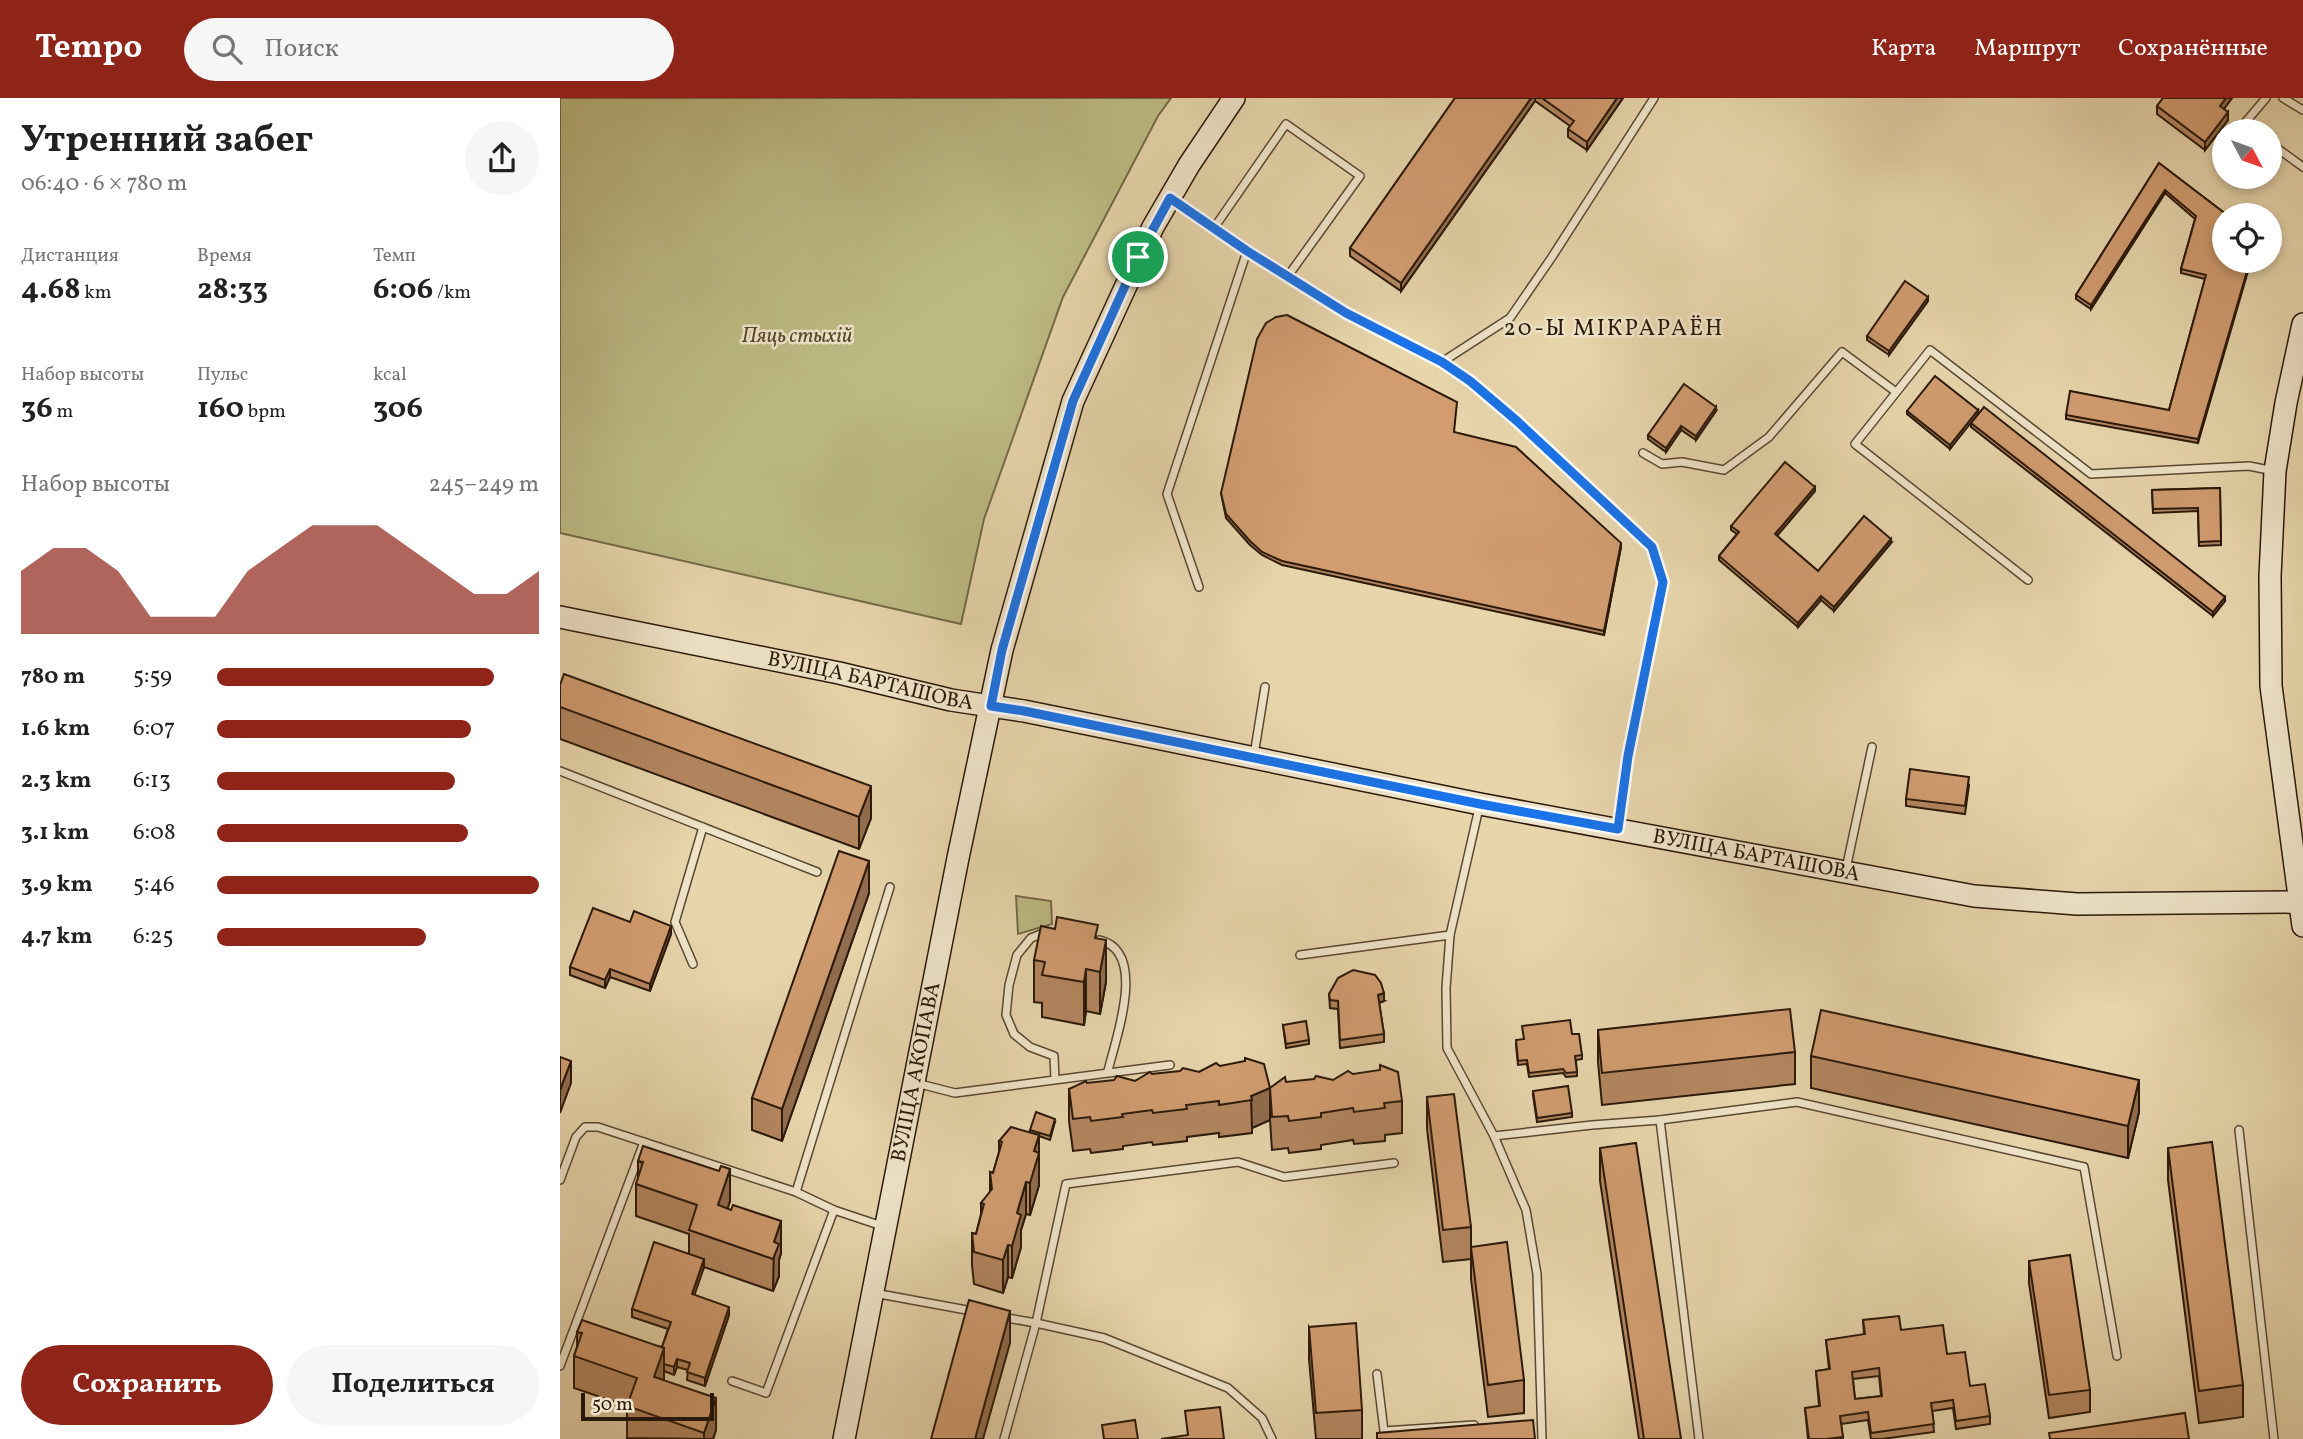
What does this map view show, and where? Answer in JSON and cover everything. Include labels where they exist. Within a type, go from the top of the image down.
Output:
[{"type":"main road","name":"ВУЛІЦА АКОПАВА","points":[[844,1439],[958,858],[1002,650],[1073,401],[1138,257],[1189,164],[1234,98]]},
{"type":"main road","points":[[2303,324],[2275,471],[2270,576],[2271,686],[2303,926]]},
{"type":"main road","name":"ВУЛІЦА БАРТАШОВА","points":[[560,618],[839,673],[951,700],[1024,711],[1480,804],[1974,896],[2077,904],[2300,902]]},
{"type":"lane","points":[[1442,362],[1510,318],[1654,98]]},
{"type":"lane","points":[[2248,119],[2266,98]]},
{"type":"lane","points":[[2283,98],[2303,110]]},
{"type":"lane","points":[[1214,228],[1286,124],[1360,176],[1288,276]]},
{"type":"lane","points":[[2282,152],[2303,167]]},
{"type":"lane","points":[[1170,198],[1247,251],[1346,313],[1442,362],[1470,381],[1517,421],[1652,547],[1663,582],[1628,756],[1618,829]]},
{"type":"lane","points":[[1199,587],[1167,494],[1247,251]]},
{"type":"lane","points":[[2028,580],[1855,444],[1930,350],[2091,474],[2249,466],[2275,471]]},
{"type":"lane","points":[[1643,453],[1662,464],[1682,462],[1724,470],[1769,437],[1842,352],[1896,392]]},
{"type":"lane","points":[[1253,758],[1265,687]]},
{"type":"lane","points":[[1845,873],[1872,747]]},
{"type":"lane","points":[[560,771],[817,872]]},
{"type":"lane","points":[[1480,804],[1450,935],[1446,988],[1447,1048],[1494,1136],[1526,1210],[1537,1274],[1542,1439]]},
{"type":"lane","points":[[693,964],[675,922],[703,827]]},
{"type":"lane","points":[[796,1192],[890,887]]},
{"type":"lane","points":[[1051,930],[1031,938],[1017,955],[1009,985],[1006,1015],[1014,1034],[1030,1047],[1054,1056],[1055,1079]]},
{"type":"lane","points":[[1300,955],[1450,935]]},
{"type":"lane","points":[[1091,939],[1105,942],[1116,950],[1125,966],[1128,988],[1108,1071]]},
{"type":"lane","points":[[915,1083],[955,1093],[1170,1065]]},
{"type":"lane","points":[[1494,1136],[1660,1120],[1797,1102],[2084,1167],[2117,1356]]},
{"type":"lane","points":[[1660,1120],[1699,1439]]},
{"type":"lane","points":[[560,1180],[576,1137],[585,1127],[598,1127],[796,1192],[834,1210],[886,1227]]},
{"type":"lane","points":[[2239,1130],[2274,1439]]},
{"type":"lane","points":[[560,1366],[645,1142]]},
{"type":"lane","points":[[1004,1439],[1036,1323],[1066,1184],[1238,1162],[1284,1177],[1394,1164]]},
{"type":"lane","points":[[732,1381],[766,1393],[834,1210]]},
{"type":"lane","points":[[873,1293],[1104,1338],[1228,1388],[1262,1418],[1272,1439]]},
{"type":"lane","points":[[1377,1374],[1384,1431],[1489,1424]]},
{"type":"lane","points":[[1528,1422],[1541,1421]]},
{"type":"green space","name":"Пяць стыхій","points":[[560,98],[1171,98],[1158,116],[1063,297],[984,519],[961,624],[560,533]]},
{"type":"green space","points":[[1016,896],[1051,901],[1052,924],[1018,934]]},
{"type":"building","points":[[1455,98],[1531,98],[1401,283],[1350,248]]},
{"type":"building","points":[[1542,98],[1617,98],[1587,142],[1568,129],[1574,121]]},
{"type":"building","points":[[2163,98],[2226,98],[2220,106],[2228,112],[2223,119],[2212,119],[2212,133],[2205,142],[2157,106]]},
{"type":"building","points":[[2159,163],[2212,204],[2212,273],[2246,273],[2198,439],[2066,415],[2070,391],[2169,410],[2206,275],[2181,269],[2196,216],[2165,190],[2091,305],[2076,295]]},
{"type":"building","points":[[1905,281],[1928,297],[1889,351],[1867,336]]},
{"type":"building","points":[[1287,315],[1457,402],[1454,432],[1516,447],[1621,543],[1604,631],[1282,561],[1262,552],[1250,541],[1226,514],[1221,493],[1257,339],[1266,323]]},
{"type":"building","points":[[1935,376],[1978,410],[1950,445],[1907,411]]},
{"type":"building","points":[[1684,384],[1716,407],[1696,436],[1681,426],[1666,448],[1648,435]]},
{"type":"building","points":[[1984,407],[2225,597],[2213,612],[1971,423]]},
{"type":"building","points":[[1785,462],[1815,487],[1775,534],[1818,571],[1864,516],[1891,539],[1834,607],[1821,596],[1798,623],[1719,556],[1739,532],[1731,526]]},
{"type":"building","points":[[2220,488],[2221,541],[2199,542],[2198,508],[2153,509],[2152,490]]},
{"type":"building","points":[[564,674],[871,786],[859,817],[560,707],[560,685]]},
{"type":"building","points":[[1910,769],[1969,777],[1965,806],[1906,799]]},
{"type":"building","points":[[839,851],[869,861],[782,1109],[752,1098]]},
{"type":"building","points":[[593,908],[630,922],[634,911],[671,926],[650,984],[610,969],[605,980],[570,967]]},
{"type":"building","points":[[1057,917],[1098,925],[1095,938],[1106,940],[1100,972],[1086,969],[1084,982],[1042,975],[1045,962],[1034,960],[1041,926],[1055,929]]},
{"type":"building","points":[[1353,970],[1375,975],[1381,983],[1384,993],[1378,995],[1384,1034],[1340,1040],[1338,1001],[1330,1000],[1329,994],[1338,978]]},
{"type":"building","points":[[1790,1009],[1795,1052],[1602,1073],[1598,1030]]},
{"type":"building","points":[[1821,1010],[2139,1080],[2128,1126],[1811,1056]]},
{"type":"building","points":[[1570,1020],[1572,1034],[1579,1034],[1582,1055],[1575,1056],[1577,1072],[1566,1073],[1563,1069],[1529,1073],[1527,1060],[1518,1061],[1516,1040],[1524,1039],[1522,1026]]},
{"type":"building","points":[[1306,1021],[1309,1040],[1286,1044],[1283,1025]]},
{"type":"building","points":[[560,1057],[571,1061],[560,1090]]},
{"type":"building","points":[[1245,1058],[1264,1064],[1270,1088],[1251,1096],[1252,1100],[1219,1105],[1219,1101],[1186,1105],[1187,1109],[1153,1113],[1152,1110],[1091,1121],[1090,1117],[1073,1119],[1069,1089],[1086,1081],[1114,1080],[1117,1076],[1135,1081],[1150,1072],[1180,1071],[1183,1068],[1199,1072],[1216,1063],[1220,1066],[1245,1061]]},
{"type":"building","points":[[1380,1065],[1398,1072],[1402,1101],[1384,1103],[1385,1108],[1354,1112],[1353,1108],[1321,1113],[1321,1117],[1289,1121],[1288,1116],[1272,1117],[1270,1088],[1285,1077],[1286,1082],[1314,1079],[1316,1076],[1333,1080],[1348,1071],[1353,1074],[1380,1070]]},
{"type":"building","points":[[1568,1086],[1572,1113],[1537,1118],[1533,1091]]},
{"type":"building","points":[[1454,1094],[1471,1227],[1443,1230],[1427,1097]]},
{"type":"building","points":[[1036,1112],[1055,1119],[1050,1136],[1030,1130]]},
{"type":"building","points":[[1011,1127],[1039,1135],[1034,1151],[1039,1153],[1030,1183],[1026,1182],[1017,1213],[1021,1215],[1012,1246],[1008,1245],[1003,1260],[974,1252],[972,1233],[976,1234],[984,1204],[981,1203],[992,1189],[990,1172],[993,1173],[1002,1142],[999,1141]]},
{"type":"building","points":[[2212,1142],[2243,1385],[2199,1391],[2168,1148]]},
{"type":"building","points":[[1636,1143],[1681,1439],[1644,1439],[1600,1148]]},
{"type":"building","points":[[643,1146],[719,1171],[721,1166],[730,1169],[718,1205],[731,1210],[733,1205],[781,1221],[774,1242],[779,1244],[773,1259],[689,1230],[697,1205],[636,1184],[643,1162],[638,1161]]},
{"type":"building","points":[[654,1242],[704,1259],[692,1294],[729,1307],[705,1378],[687,1372],[690,1363],[677,1359],[674,1367],[664,1364],[662,1347],[671,1322],[632,1309]]},
{"type":"building","points":[[1507,1242],[1524,1380],[1488,1385],[1471,1247]]},
{"type":"building","points":[[2070,1255],[2090,1390],[2049,1395],[2029,1261]]},
{"type":"building","points":[[969,1300],[1010,1311],[975,1439],[931,1439]]},
{"type":"building","points":[[1899,1316],[1901,1330],[1943,1325],[1947,1354],[1965,1352],[1970,1386],[1985,1384],[1990,1416],[1956,1421],[1953,1400],[1931,1403],[1934,1424],[1871,1433],[1868,1412],[1840,1416],[1843,1437],[1809,1439],[1805,1408],[1820,1406],[1816,1371],[1830,1369],[1826,1340],[1865,1334],[1863,1320]],"holes":[[[1879,1368],[1882,1396],[1855,1399],[1852,1372]]]},
{"type":"building","points":[[582,1320],[664,1348],[654,1377],[716,1398],[704,1433],[627,1406],[637,1378],[574,1356],[582,1333],[577,1332]]},
{"type":"building","points":[[1356,1323],[1362,1410],[1316,1413],[1309,1327]]},
{"type":"building","points":[[1220,1407],[1224,1439],[1161,1439],[1188,1435],[1185,1411]]},
{"type":"building","points":[[2185,1413],[2189,1439],[2050,1439],[2049,1433]]},
{"type":"building","points":[[1135,1420],[1138,1439],[1104,1439],[1102,1425]]},
{"type":"building","points":[[1533,1420],[1535,1439],[1377,1439],[1377,1433]]},
{"type":"district","name":"20-Ы МІКРАРАЁН","points":[[1614,329]]},
{"type":"route","points":[[1170,198],[1247,251],[1346,313],[1442,362],[1470,381],[1517,421],[1652,547],[1663,582],[1628,756],[1618,829],[991,706],[1002,650],[1073,401],[1138,257],[1170,198]]}]
